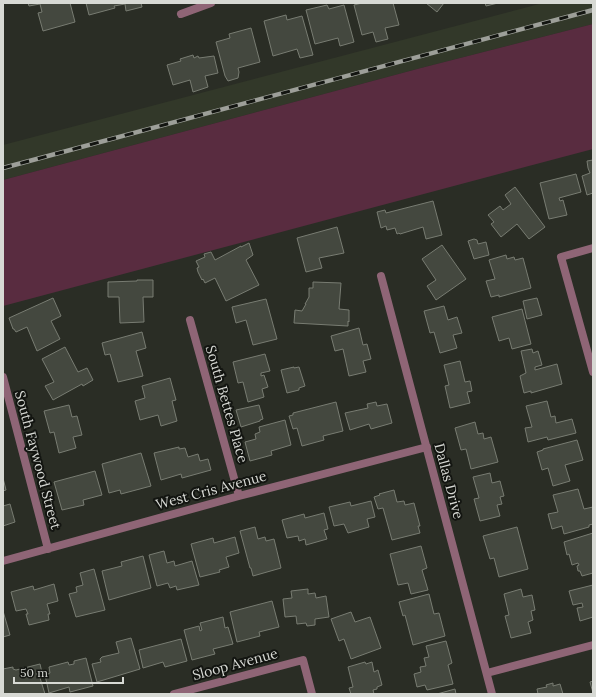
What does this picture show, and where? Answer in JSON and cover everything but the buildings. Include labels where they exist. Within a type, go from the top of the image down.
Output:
[{"type":"street","points":[[181,14],[211,3]]},
{"type":"street","points":[[593,248],[561,256],[593,372]]},
{"type":"street","name":"Dallas Drive","points":[[381,276],[492,694]]},
{"type":"street","name":"South Bettes Place","points":[[190,320],[239,496]]},
{"type":"street","name":"South Faywood Street","points":[[3,378],[48,549]]},
{"type":"street","name":"West Cris Avenue","points":[[3,561],[239,496],[427,447]]},
{"type":"street","points":[[487,673],[593,645]]},
{"type":"street","name":"Sloop Avenue","points":[[174,694],[303,660],[312,694]]},
{"type":"shaded area","points":[[543,3],[593,3],[593,24],[421,68],[3,180],[3,145]]},
{"type":"shaded area","points":[[593,24],[593,149],[3,306],[3,180],[421,68]]},
{"type":"railway","points":[[3,168],[593,10]]}]
